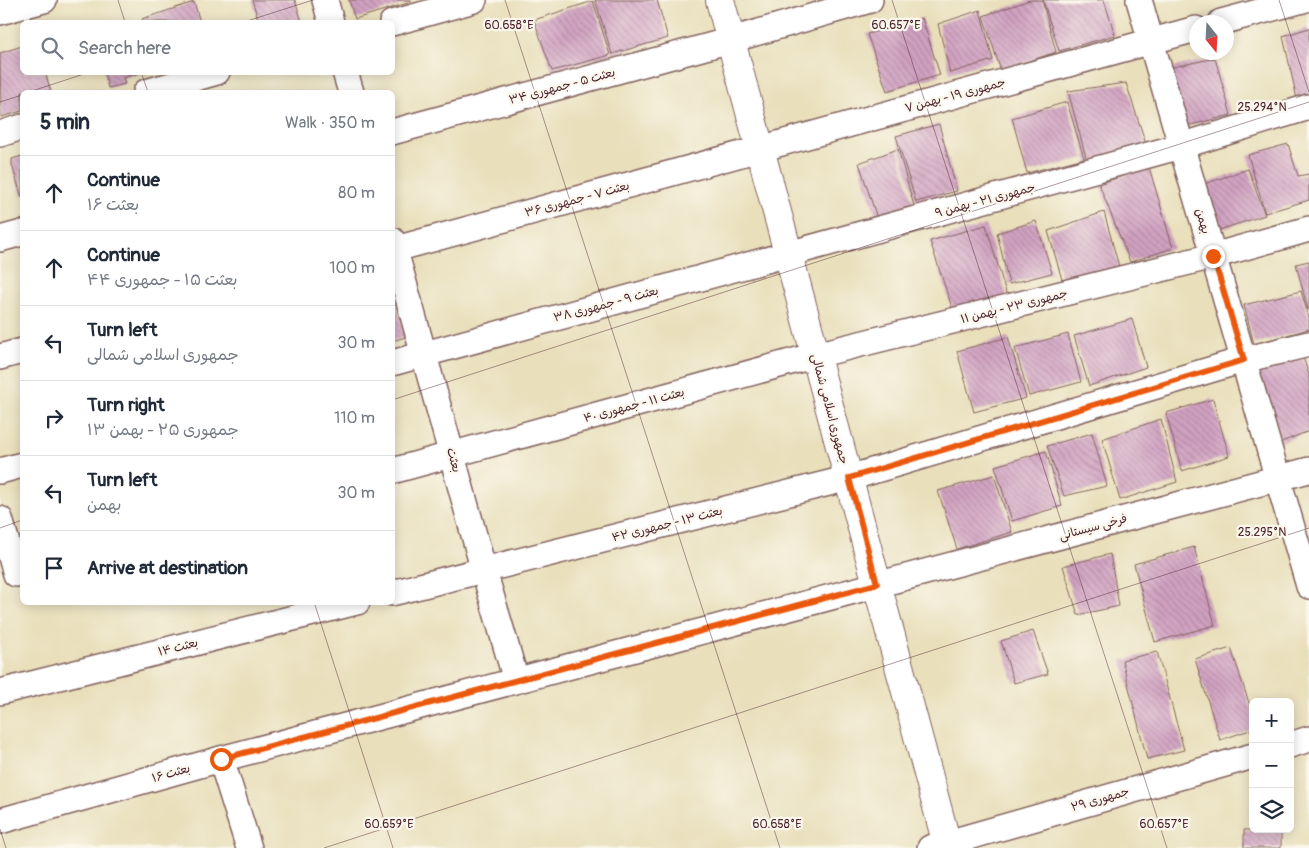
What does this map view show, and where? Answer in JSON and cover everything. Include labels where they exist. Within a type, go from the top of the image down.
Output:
[{"type":"street","points":[[0,12],[44,0]]},
{"type":"street","points":[[325,0],[330,20]]},
{"type":"street","points":[[395,22],[474,0]]},
{"type":"street","name":"جمهوری اسلامی شمالی","points":[[720,0],[877,584],[942,846]]},
{"type":"street","name":"بعثت ۵ - جمهوری ۳۴","points":[[395,131],[731,40],[870,0]]},
{"type":"street","name":"بهمن","points":[[1139,0],[1309,586]]},
{"type":"street","points":[[1234,19],[1303,0]]},
{"type":"street","name":"جمهوری ۱۹ - بهمن ۷","points":[[760,149],[1189,31]]},
{"type":"street","points":[[153,90],[206,75]]},
{"type":"street","points":[[346,75],[350,90]]},
{"type":"street","name":"جمهوری ۲۱ - بهمن ۹","points":[[788,254],[1181,146],[1309,107]]},
{"type":"street","points":[[0,134],[20,128]]},
{"type":"street","name":"بعثت ۷ - جمهوری ۳۶","points":[[395,245],[760,149]]},
{"type":"street","name":"جمهوری ۲۳ - بهمن ۱۱","points":[[816,355],[1213,256],[1309,229]]},
{"type":"street","points":[[0,239],[20,234]]},
{"type":"street","name":"بعثت","points":[[395,253],[516,680]]},
{"type":"street","name":"بعثت ۹ - جمهوری ۳۸","points":[[395,362],[788,254]]},
{"type":"street","name":"بعثت ۱۳ - جمهوری ۴۲","points":[[484,570],[849,478],[1244,360],[1309,344]]},
{"type":"street","points":[[0,357],[20,352]]},
{"type":"street","name":"بعثت ۱۱ - جمهوری ۴۰","points":[[395,470],[816,355]]},
{"type":"street","points":[[0,471],[20,466]]},
{"type":"street","name":"فرخی سیستانی","points":[[516,680],[1309,470]]},
{"type":"street","points":[[0,519],[19,573]]},
{"type":"street","points":[[395,593],[484,570]]},
{"type":"street","name":"بعثت ۱۴","points":[[0,692],[345,605]]},
{"type":"street","name":"بعثت ۱۶","points":[[0,821],[221,759],[516,680]]},
{"type":"street","points":[[1294,744],[1309,739]]},
{"type":"street","name":"جمهوری ۲۹","points":[[942,846],[1249,757]]},
{"type":"street","points":[[221,759],[249,848]]},
{"type":"building","points":[[252,0],[295,0],[301,20],[258,20]]},
{"type":"building","points":[[349,0],[411,0],[411,2],[355,19]]},
{"type":"building","points":[[595,0],[657,0],[668,38],[612,54]]},
{"type":"building","points":[[1030,0],[1042,0],[1056,52],[1001,71],[983,16]]},
{"type":"building","points":[[1043,0],[1104,0],[1115,35],[1059,51]]},
{"type":"building","points":[[593,1],[610,55],[552,71],[534,20]]},
{"type":"building","points":[[194,2],[199,20],[142,20]]},
{"type":"building","points":[[980,10],[993,60],[950,73],[938,24]]},
{"type":"building","points":[[922,18],[940,75],[887,91],[867,34]]},
{"type":"building","points":[[1309,28],[1309,105],[1299,108],[1283,36]]},
{"type":"building","points":[[20,47],[20,75],[46,75],[50,90],[20,90],[20,112],[1,117],[0,53]]},
{"type":"building","points":[[1206,60],[1216,60],[1231,115],[1175,129],[1159,70]]},
{"type":"building","points":[[105,75],[133,75],[123,78],[125,84],[108,88]]},
{"type":"building","points":[[1126,83],[1147,147],[1088,165],[1068,91]]},
{"type":"building","points":[[1067,102],[1084,158],[1027,173],[1012,118]]},
{"type":"building","points":[[939,124],[957,191],[916,202],[896,136]]},
{"type":"building","points":[[1288,144],[1298,176],[1309,174],[1309,200],[1265,213],[1248,155]]},
{"type":"building","points":[[898,149],[914,206],[877,218],[859,163]]},
{"type":"building","points":[[20,157],[20,191],[12,165],[12,159]]},
{"type":"building","points":[[1149,167],[1173,248],[1130,262],[1099,184]]},
{"type":"building","points":[[1248,169],[1265,215],[1207,234],[1190,189]]},
{"type":"building","points":[[1104,212],[1121,274],[1065,290],[1048,231]]},
{"type":"building","points":[[1036,221],[1052,273],[1009,284],[997,233]]},
{"type":"building","points":[[986,225],[1009,303],[955,317],[930,241]]},
{"type":"building","points":[[1309,261],[1309,310],[1308,310],[1296,264]]},
{"type":"building","points":[[1301,291],[1309,318],[1309,329],[1254,344],[1244,305]]},
{"type":"building","points":[[395,300],[406,337],[395,340]]},
{"type":"building","points":[[1132,319],[1146,367],[1089,386],[1074,336]]},
{"type":"building","points":[[1068,334],[1081,382],[1029,396],[1015,348]]},
{"type":"building","points":[[1008,337],[1026,398],[974,412],[957,351]]},
{"type":"building","points":[[1301,351],[1309,375],[1309,431],[1264,449],[1238,371]]},
{"type":"building","points":[[1213,399],[1229,456],[1182,471],[1166,413]]},
{"type":"building","points":[[1161,419],[1177,482],[1120,500],[1102,439]]},
{"type":"building","points":[[1092,433],[1107,486],[1064,496],[1047,446]]},
{"type":"building","points":[[1046,451],[1062,506],[1012,521],[995,466]]},
{"type":"building","points":[[994,475],[1012,532],[957,549],[938,491]]},
{"type":"building","points":[[1194,547],[1215,625],[1155,642],[1134,564]]},
{"type":"building","points":[[1110,554],[1119,606],[1078,615],[1063,566]]},
{"type":"building","points":[[1033,631],[1048,674],[1014,683],[1001,641]]},
{"type":"building","points":[[1231,648],[1249,703],[1249,730],[1220,740],[1195,659]]},
{"type":"building","points":[[1157,652],[1184,750],[1147,759],[1122,660]]},
{"type":"building","points":[[1244,830],[1249,830],[1249,833],[1281,833],[1281,848],[1244,848]]},
{"type":"route","points":[[221,759],[877,584],[849,478],[1244,360],[1213,256]]}]
